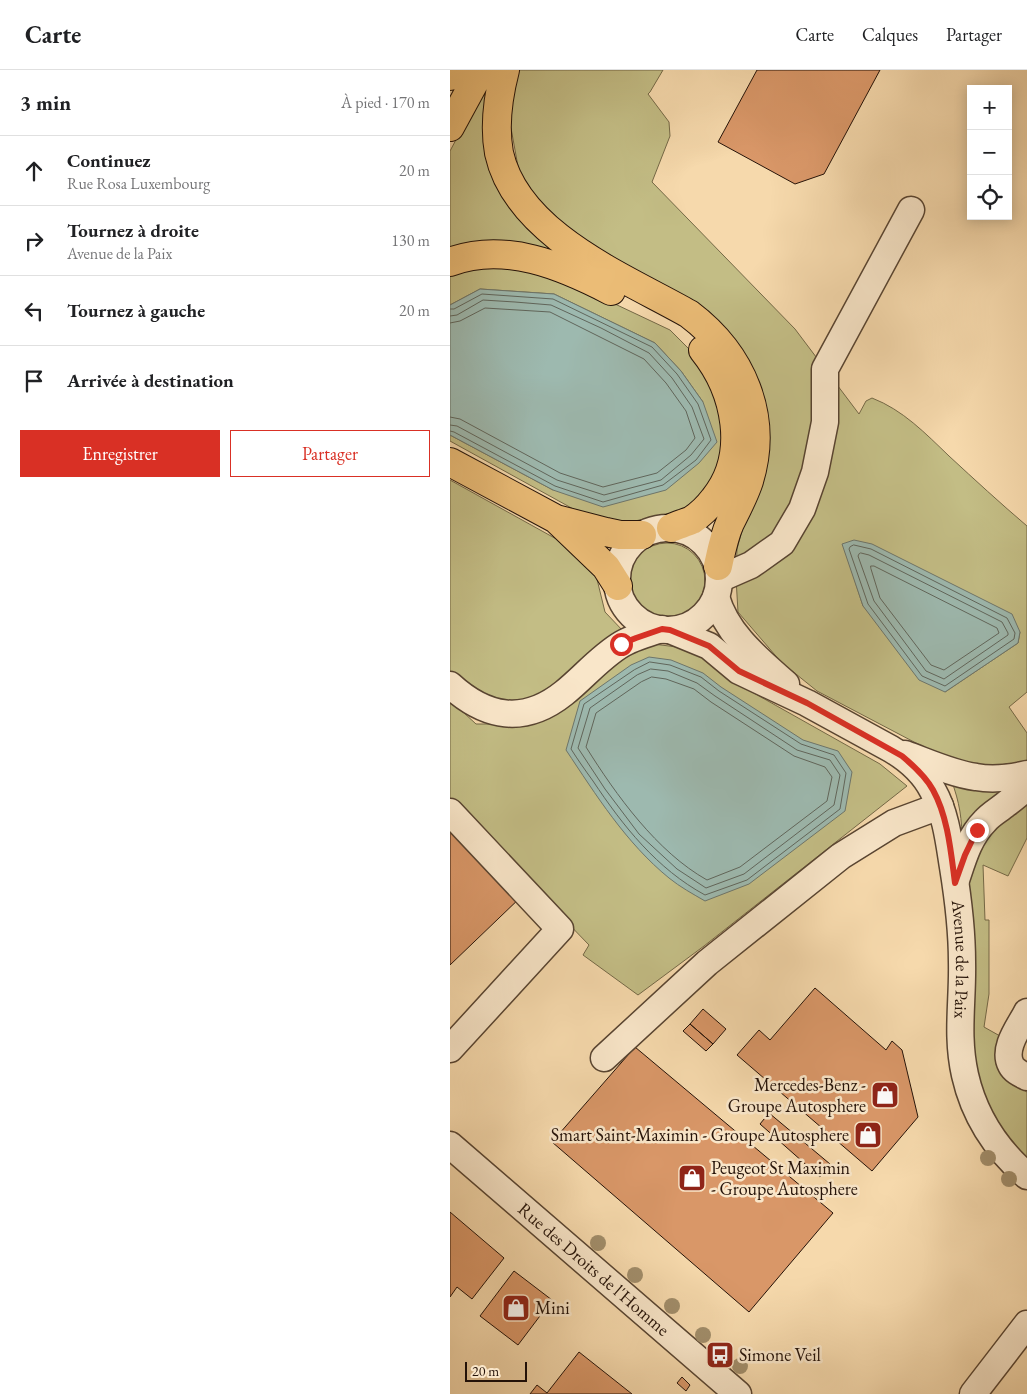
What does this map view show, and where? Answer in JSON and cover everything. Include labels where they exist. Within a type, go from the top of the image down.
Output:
[{"type":"highway","points":[[450,76],[453,70]]},
{"type":"highway","points":[[450,127],[481,70]]},
{"type":"highway","points":[[504,70],[497,113],[497,140],[505,170],[512,186],[521,198],[549,230],[575,250],[700,322],[720,343],[744,379],[755,419],[755,447],[744,494],[726,534],[718,581]]},
{"type":"highway","points":[[450,262],[474,255],[505,255],[558,267],[588,279],[665,318],[678,326],[699,345],[714,365],[726,388],[735,428],[734,454],[724,485],[708,507],[691,520],[670,528]]},
{"type":"highway","points":[[450,462],[556,519],[620,535],[642,535]]},
{"type":"highway","points":[[556,519],[606,568],[618,586]]},
{"type":"street","points":[[718,581],[751,565],[782,543],[802,508],[815,472],[825,422],[825,369],[910,210]]},
{"type":"street","points":[[450,685],[466,699],[484,709],[517,714],[526,712],[555,700],[602,658],[621,644],[666,630],[683,628],[695,622],[706,614],[718,581],[712,553],[703,542],[685,531],[670,528],[642,535],[631,544],[622,557],[618,571],[618,586],[622,600],[635,617],[647,625],[666,630]]},
{"type":"street","name":"Avenue de la Paix","points":[[718,581],[722,613],[730,627],[743,644],[807,703]]},
{"type":"street","name":"Avenue de la Paix","points":[[666,630],[709,646],[739,671],[807,703],[891,748],[908,761],[925,778],[933,790],[945,823],[955,883],[962,961],[959,1034],[966,1082],[974,1104],[988,1131],[1005,1155],[1027,1176]]},
{"type":"street","points":[[891,748],[952,771],[975,777],[1001,778],[1027,774]]},
{"type":"street","points":[[955,883],[977,830],[994,813],[1027,787]]},
{"type":"street","points":[[604,1058],[707,963],[841,856],[894,823],[940,806]]},
{"type":"street","points":[[450,812],[560,929],[450,1049]]},
{"type":"street","points":[[1027,1012],[1010,1043],[1009,1058],[1015,1070],[1027,1077]]},
{"type":"street","name":"Rue des Droits de l'Homme","points":[[450,1144],[738,1394]]},
{"type":"street","points":[[973,1394],[1027,1324]]},
{"type":"shaded area","points":[[518,70],[663,70],[648,94],[669,122],[670,136],[652,182],[795,329],[859,414],[866,401],[872,398],[894,409],[922,431],[1027,526],[1027,692],[1009,707],[1027,733],[1027,767],[994,772],[935,753],[817,691],[781,662],[738,612],[737,549],[745,520],[745,366],[544,213],[519,172],[509,117]],"holes":[[[843,544],[1020,632],[1018,643],[945,692],[863,606]]]},
{"type":"shaded area","points":[[488,80],[488,126],[553,246],[548,253],[450,251],[450,151]]},
{"type":"shaded area","points":[[499,262],[560,278],[670,330],[698,358],[717,390],[727,435],[714,489],[681,514],[652,517],[618,525],[586,516],[450,441],[450,435],[553,490],[703,402],[681,371],[655,343],[554,294],[480,289],[450,305],[450,271]]},
{"type":"shaded area","points":[[450,480],[578,551],[594,567],[605,612],[624,632],[557,691],[510,705],[490,701],[450,673]]},
{"type":"shaded area","points":[[667,543],[682,546],[694,554],[702,566],[705,581],[702,596],[694,608],[682,616],[667,619],[652,616],[640,608],[632,596],[629,581],[632,566],[640,554],[652,546]]},
{"type":"shaded area","points":[[645,643],[693,649],[736,683],[880,764],[907,786],[704,946],[638,995],[583,955],[589,945],[450,801],[450,700],[476,724],[528,724],[621,657]]},
{"type":"shaded area","points":[[951,779],[1027,780],[962,844],[960,811]]},
{"type":"shaded area","points":[[1027,797],[1027,838],[1008,876],[983,865],[985,920],[989,920],[989,994],[984,1027],[1000,1036],[1015,1085],[1027,1092],[1027,1162],[993,1118],[973,1062],[968,877],[980,840]]},
{"type":"water","points":[[480,289],[554,294],[655,343],[681,371],[703,402],[717,442],[699,463],[666,490],[603,507],[553,490],[450,435],[450,305]]},
{"type":"water","points":[[854,540],[872,544],[1012,614],[1020,632],[1018,643],[945,692],[919,680],[863,606],[842,544]]},
{"type":"water","points":[[649,657],[671,660],[703,673],[721,687],[803,740],[838,751],[852,772],[845,811],[749,884],[705,901],[673,881],[639,850],[613,818],[566,750],[580,701],[631,665]]},
{"type":"building","points":[[757,70],[880,70],[824,174],[795,184],[718,142]]},
{"type":"building","points":[[450,818],[523,895],[450,965]]},
{"type":"building","points":[[815,988],[886,1050],[892,1041],[902,1050],[918,1117],[872,1171],[737,1055],[759,1030],[770,1040]]},
{"type":"building","points":[[703,1009],[726,1029],[713,1044],[690,1024]]},
{"type":"building","points":[[690,1024],[713,1044],[706,1051],[683,1031]]},
{"type":"building","name":"Peugeot St Maximin - Groupe Autosphere","points":[[635,1047],[833,1213],[749,1312],[552,1142]]},
{"type":"building","points":[[769,1113],[830,1164],[820,1177],[760,1124]]},
{"type":"building","points":[[450,1212],[504,1258],[472,1299],[457,1287],[450,1297]]},
{"type":"building","name":"Mini","points":[[514,1271],[552,1300],[518,1345],[480,1316]]},
{"type":"building","points":[[579,1352],[632,1394],[530,1394],[537,1385],[547,1393]]},
{"type":"building","points":[[682,1377],[690,1385],[686,1391],[677,1383]]},
{"type":"place","name":"Mercedes-Benz - Groupe Autosphere","points":[[885,1095]]},
{"type":"place","name":"Smart Saint-Maximin - Groupe Autosphere","points":[[868,1135]]},
{"type":"place","name":"Peugeot St Maximin - Groupe Autosphere","points":[[692,1178]]},
{"type":"place","name":"Mini","points":[[516,1308]]},
{"type":"place","name":"Simone Veil","points":[[720,1355]]},
{"type":"route","points":[[621,644],[662,629],[670,630],[709,646],[739,671],[807,703],[891,748],[914,766],[933,790],[945,823],[955,883],[971,840],[977,830]]}]
